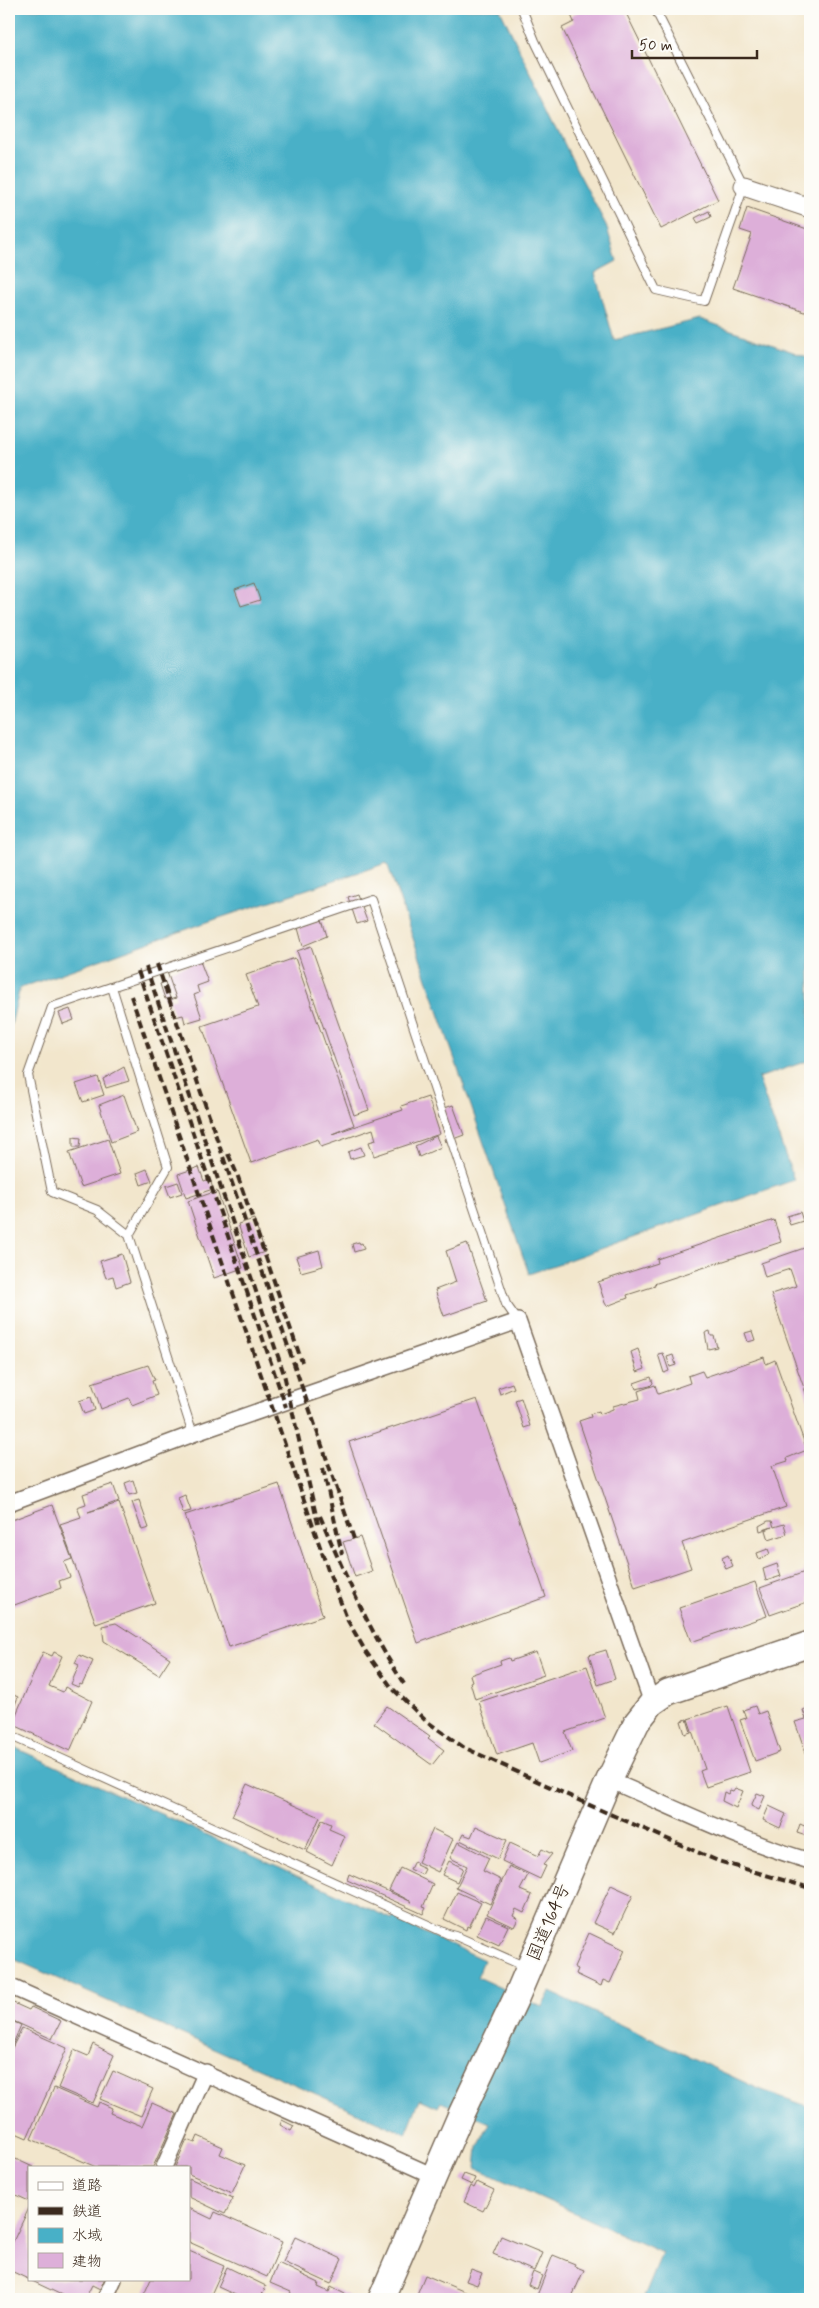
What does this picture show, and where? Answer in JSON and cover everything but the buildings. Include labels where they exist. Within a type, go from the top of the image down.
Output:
[{"type":"highway","name":"国道164号","points":[[381,2299],[436,2176],[462,2112],[516,1998],[609,1780],[637,1722],[652,1703],[668,1692],[810,1644]]},
{"type":"street","points":[[744,186],[810,208]]},
{"type":"street","points":[[9,1503],[194,1434],[518,1321],[652,1703]]},
{"type":"street","points":[[609,1780],[737,1835],[810,1861]]},
{"type":"street","points":[[9,1986],[206,2072],[436,2176]]},
{"type":"street","points":[[164,2166],[206,2072]]},
{"type":"street","points":[[106,2299],[114,2280]]},
{"type":"lane","points":[[522,9],[535,41],[656,290],[704,301],[744,186],[655,9]]},
{"type":"lane","points":[[194,1434],[129,1235],[97,1210],[52,1192],[28,1074],[52,1007],[371,899],[506,1304],[518,1321]]},
{"type":"lane","points":[[112,987],[168,1167],[129,1235]]},
{"type":"lane","points":[[9,1735],[448,1934],[528,1968]]},
{"type":"water","points":[[9,9],[500,9],[576,168],[606,225],[617,261],[595,273],[614,340],[700,319],[810,358],[810,1060],[758,1078],[794,1180],[529,1274],[387,863],[216,919],[20,988],[9,1033]]},
{"type":"water","points":[[9,1745],[392,1919],[394,1915],[399,1918],[398,1921],[484,1960],[477,1977],[542,2007],[550,1992],[759,2089],[810,2107],[810,2299],[643,2299],[662,2253],[476,2168],[478,2147],[490,2123],[441,2102],[438,2107],[420,2099],[406,2134],[9,1957]]},
{"type":"railway","points":[[157,964],[354,1539]]},
{"type":"railway","points":[[146,967],[284,1374],[318,1524]]},
{"type":"railway","points":[[138,971],[286,1407]]},
{"type":"railway","points":[[131,996],[328,1570],[348,1621],[366,1652],[392,1688],[425,1720],[463,1747],[718,1861],[810,1888]]},
{"type":"railway","points":[[228,1154],[237,1174],[302,1362]]},
{"type":"railway","points":[[323,1468],[342,1554]]},
{"type":"railway","points":[[320,1516],[370,1625],[406,1687]]}]
